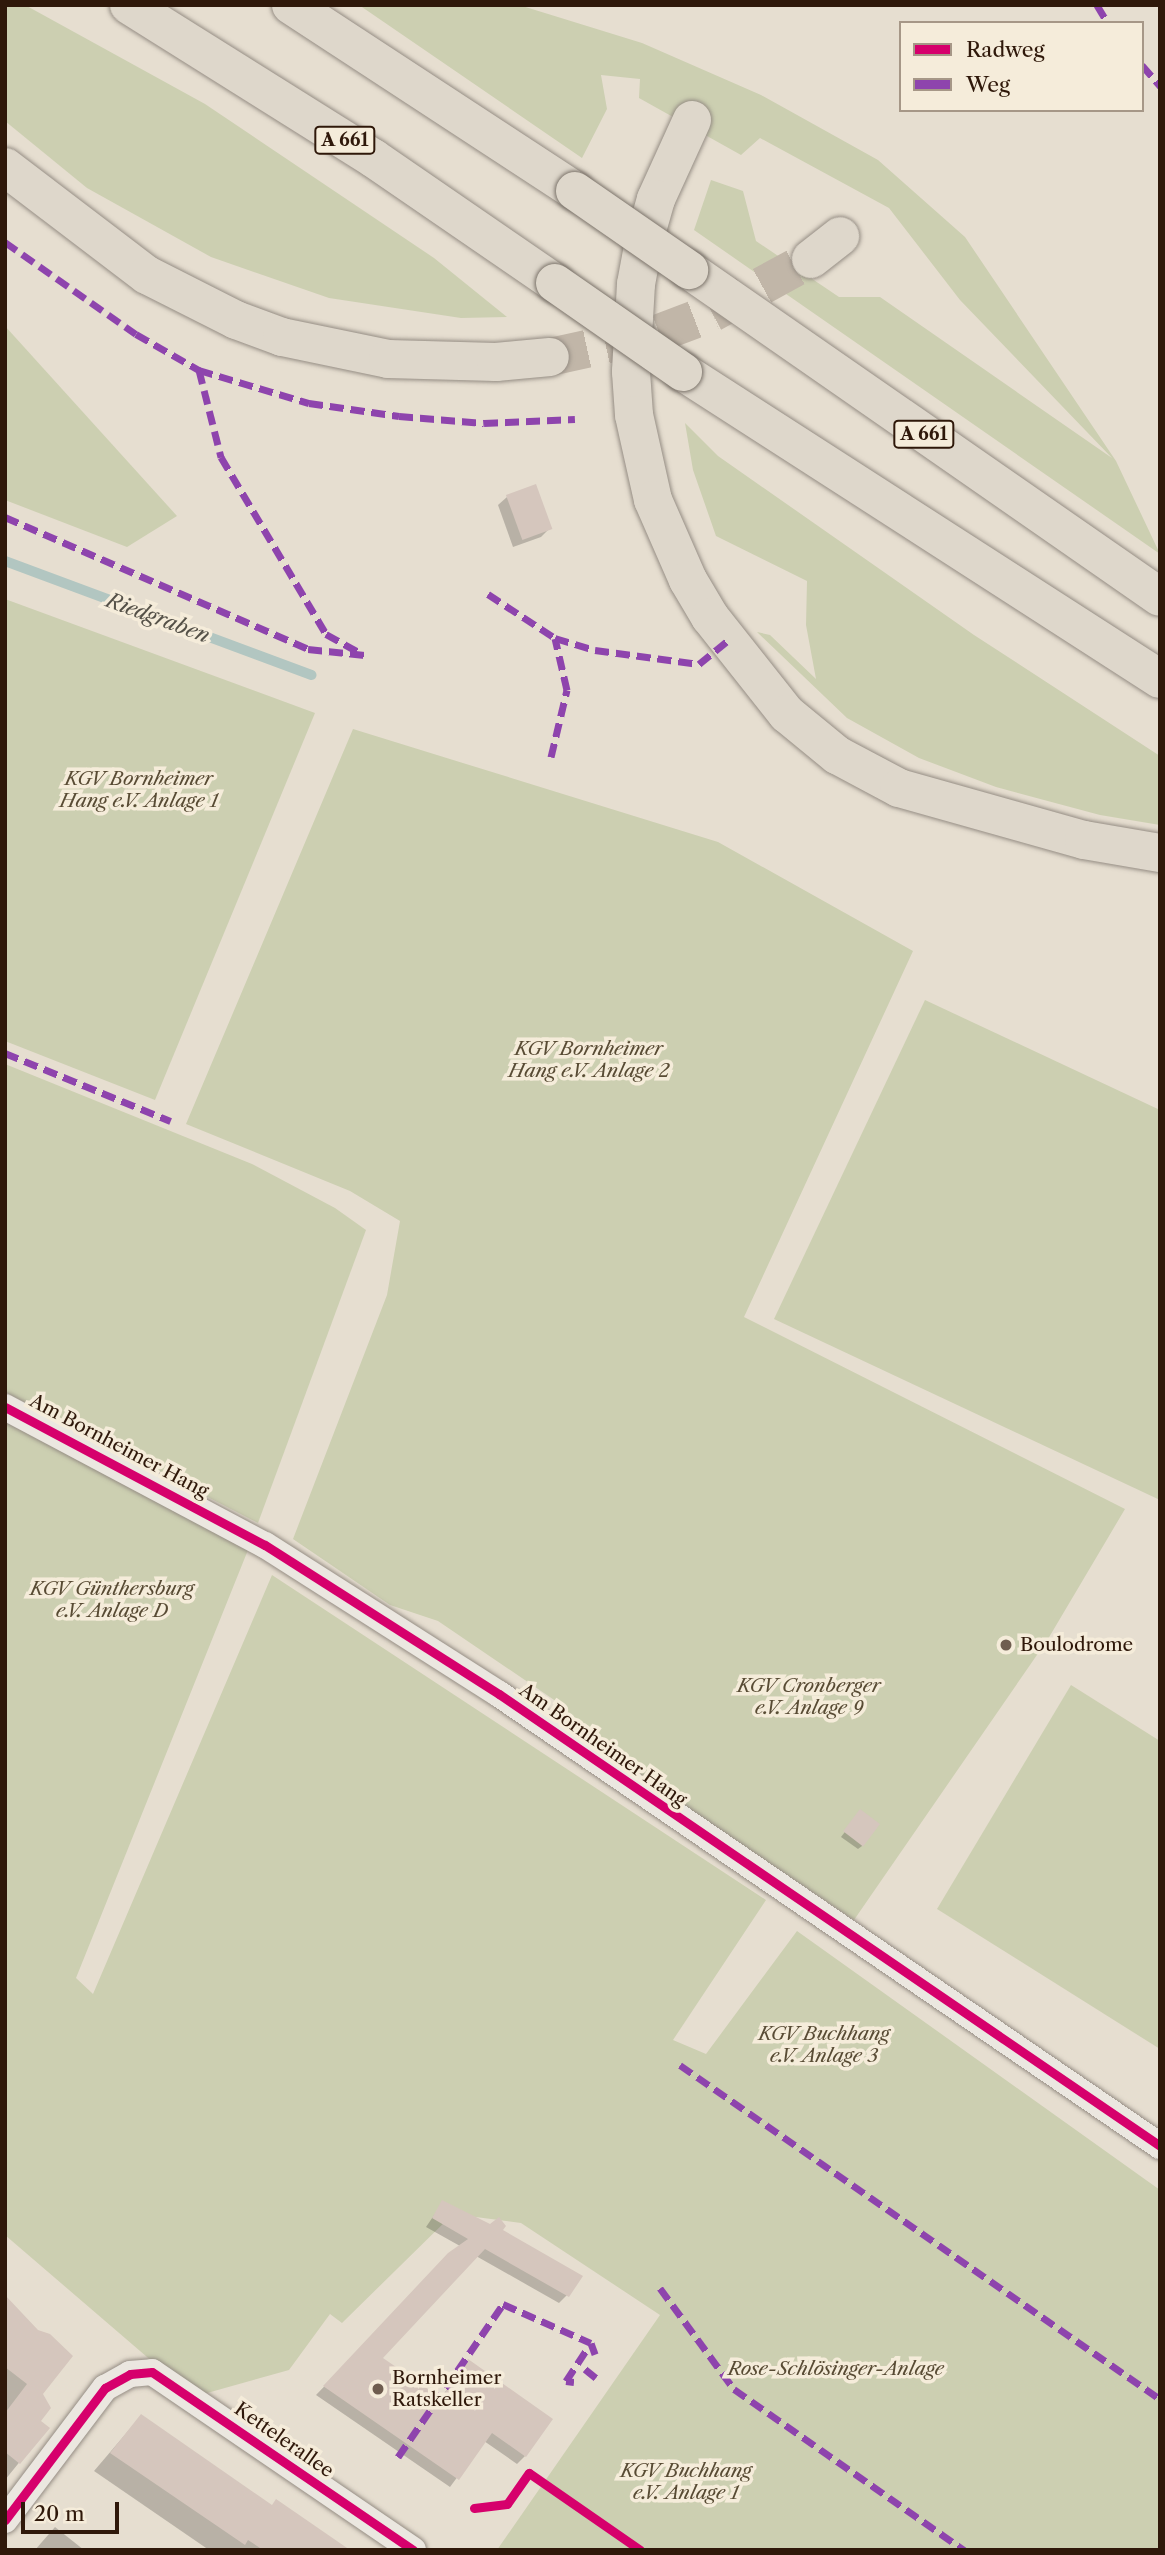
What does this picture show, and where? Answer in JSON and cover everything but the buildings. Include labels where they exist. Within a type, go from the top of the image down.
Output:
[{"type":"highway","name":"A 661","points":[[129,5],[373,158],[683,372],[1160,679]]},
{"type":"highway","name":"A 661","points":[[291,5],[575,191],[1160,597]]},
{"type":"highway","points":[[692,120],[656,200],[644,242],[636,284],[631,372],[638,436],[653,500],[688,580],[710,617],[787,715],[837,755],[899,788],[963,809],[1084,840],[1160,853]]},
{"type":"highway","points":[[5,167],[148,275],[225,315],[282,337],[401,360],[496,362],[550,356]]},
{"type":"highway","points":[[811,259],[841,236]]},
{"type":"street","name":"Am Bornheimer Hang","points":[[5,1407],[139,1474],[288,1559],[499,1694],[1160,2146]]},
{"type":"street","name":"Kettelerallee","points":[[5,2520],[105,2388],[130,2374],[152,2372],[413,2550]]},
{"type":"green space","points":[[5,5],[25,5],[205,104],[434,258],[507,317],[461,318],[329,298],[211,257],[87,188],[5,121]]},
{"type":"green space","points":[[359,5],[519,5],[642,43],[761,95],[878,160],[965,237],[1116,461],[1160,554],[694,230],[711,180],[743,191],[756,241],[839,297],[880,297],[1112,458],[960,300],[889,208],[760,138],[741,155],[639,98],[640,79],[601,75],[607,109],[582,158]]},
{"type":"green space","points":[[5,326],[177,516],[127,547],[5,500]]},
{"type":"green space","points":[[685,423],[718,456],[974,635],[1160,756],[1160,825],[1100,815],[996,787],[919,758],[847,718],[757,632],[770,635],[816,679],[806,625],[807,581],[716,536],[693,470]]},
{"type":"green space","name":"KGV Bornheimer Hang e.V. Anlage 1","points":[[5,599],[315,713],[155,1100],[5,1041]]},
{"type":"green space","name":"KGV Bornheimer Hang e.V. Anlage 2","points":[[353,729],[718,842],[913,951],[744,1317],[1125,1509],[1048,1639],[854,1920],[587,1741],[563,1706],[438,1621],[390,1605],[293,1539],[387,1295],[400,1221],[350,1191],[186,1124]]},
{"type":"green space","points":[[925,1000],[1160,1110],[1160,1500],[774,1319]]},
{"type":"green space","points":[[5,1064],[252,1164],[335,1208],[366,1230],[258,1523],[5,1392]]},
{"type":"green space","points":[[5,1422],[248,1550],[76,1978],[93,1994],[272,1575],[766,1900],[673,2040],[706,2054],[797,1931],[1160,2190],[1160,2550],[497,2550],[660,2315],[521,2223],[453,2214],[342,2323],[330,2314],[289,2370],[200,2395],[161,2369],[5,2235]]},
{"type":"green space","points":[[1071,1685],[1160,1741],[1160,2049],[937,1909]]},
{"type":"waterway","name":"Riedgraben","points":[[5,561],[311,675]]},
{"type":"tunnel","points":[[550,357],[659,333],[712,313],[811,259]]},
{"type":"marked path","points":[[1097,5],[1107,21]]},
{"type":"marked path","points":[[1144,67],[1160,86]]},
{"type":"marked path","points":[[5,242],[136,334],[199,370],[309,403],[399,416],[484,423],[575,419]]},
{"type":"marked path","points":[[199,370],[221,457],[326,634],[359,652]]},
{"type":"marked path","points":[[5,517],[308,649],[365,655]]},
{"type":"marked path","points":[[488,594],[555,638],[595,650],[699,664],[727,641]]},
{"type":"marked path","points":[[551,757],[567,690],[555,638]]},
{"type":"marked path","points":[[5,1053],[171,1121]]},
{"type":"marked path","points":[[680,2065],[1160,2399]]},
{"type":"marked path","points":[[660,2288],[734,2389],[964,2550]]},
{"type":"marked path","points":[[398,2457],[503,2304],[591,2343],[595,2354]]},
{"type":"marked path","points":[[574,2382],[566,2381],[591,2343]]},
{"type":"marked path","points":[[585,2369],[596,2378]]},
{"type":"cycle path","points":[[5,1407],[265,1545],[499,1694],[1160,2146]]},
{"type":"cycle path","points":[[5,2520],[105,2388],[130,2374],[152,2372],[413,2550]]},
{"type":"cycle path","points":[[474,2508],[507,2504],[529,2473],[640,2550]]},
{"type":"place","name":"Boulodrome","points":[[1006,1645]]},
{"type":"place","name":"Bornheimer Ratskeller","points":[[378,2389]]},
{"type":"park label","name":"KGV Günthersburg e.V. Anlage D","points":[[112,1600]]},
{"type":"park label","name":"KGV Cronberger e.V. Anlage 9","points":[[809,1697]]},
{"type":"park label","name":"KGV Buchhang e.V. Anlage 3","points":[[824,2045]]},
{"type":"park label","name":"Rose-Schlösinger-Anlage","points":[[836,2369]]},
{"type":"park label","name":"KGV Buchhang e.V. Anlage 1","points":[[686,2482]]}]
